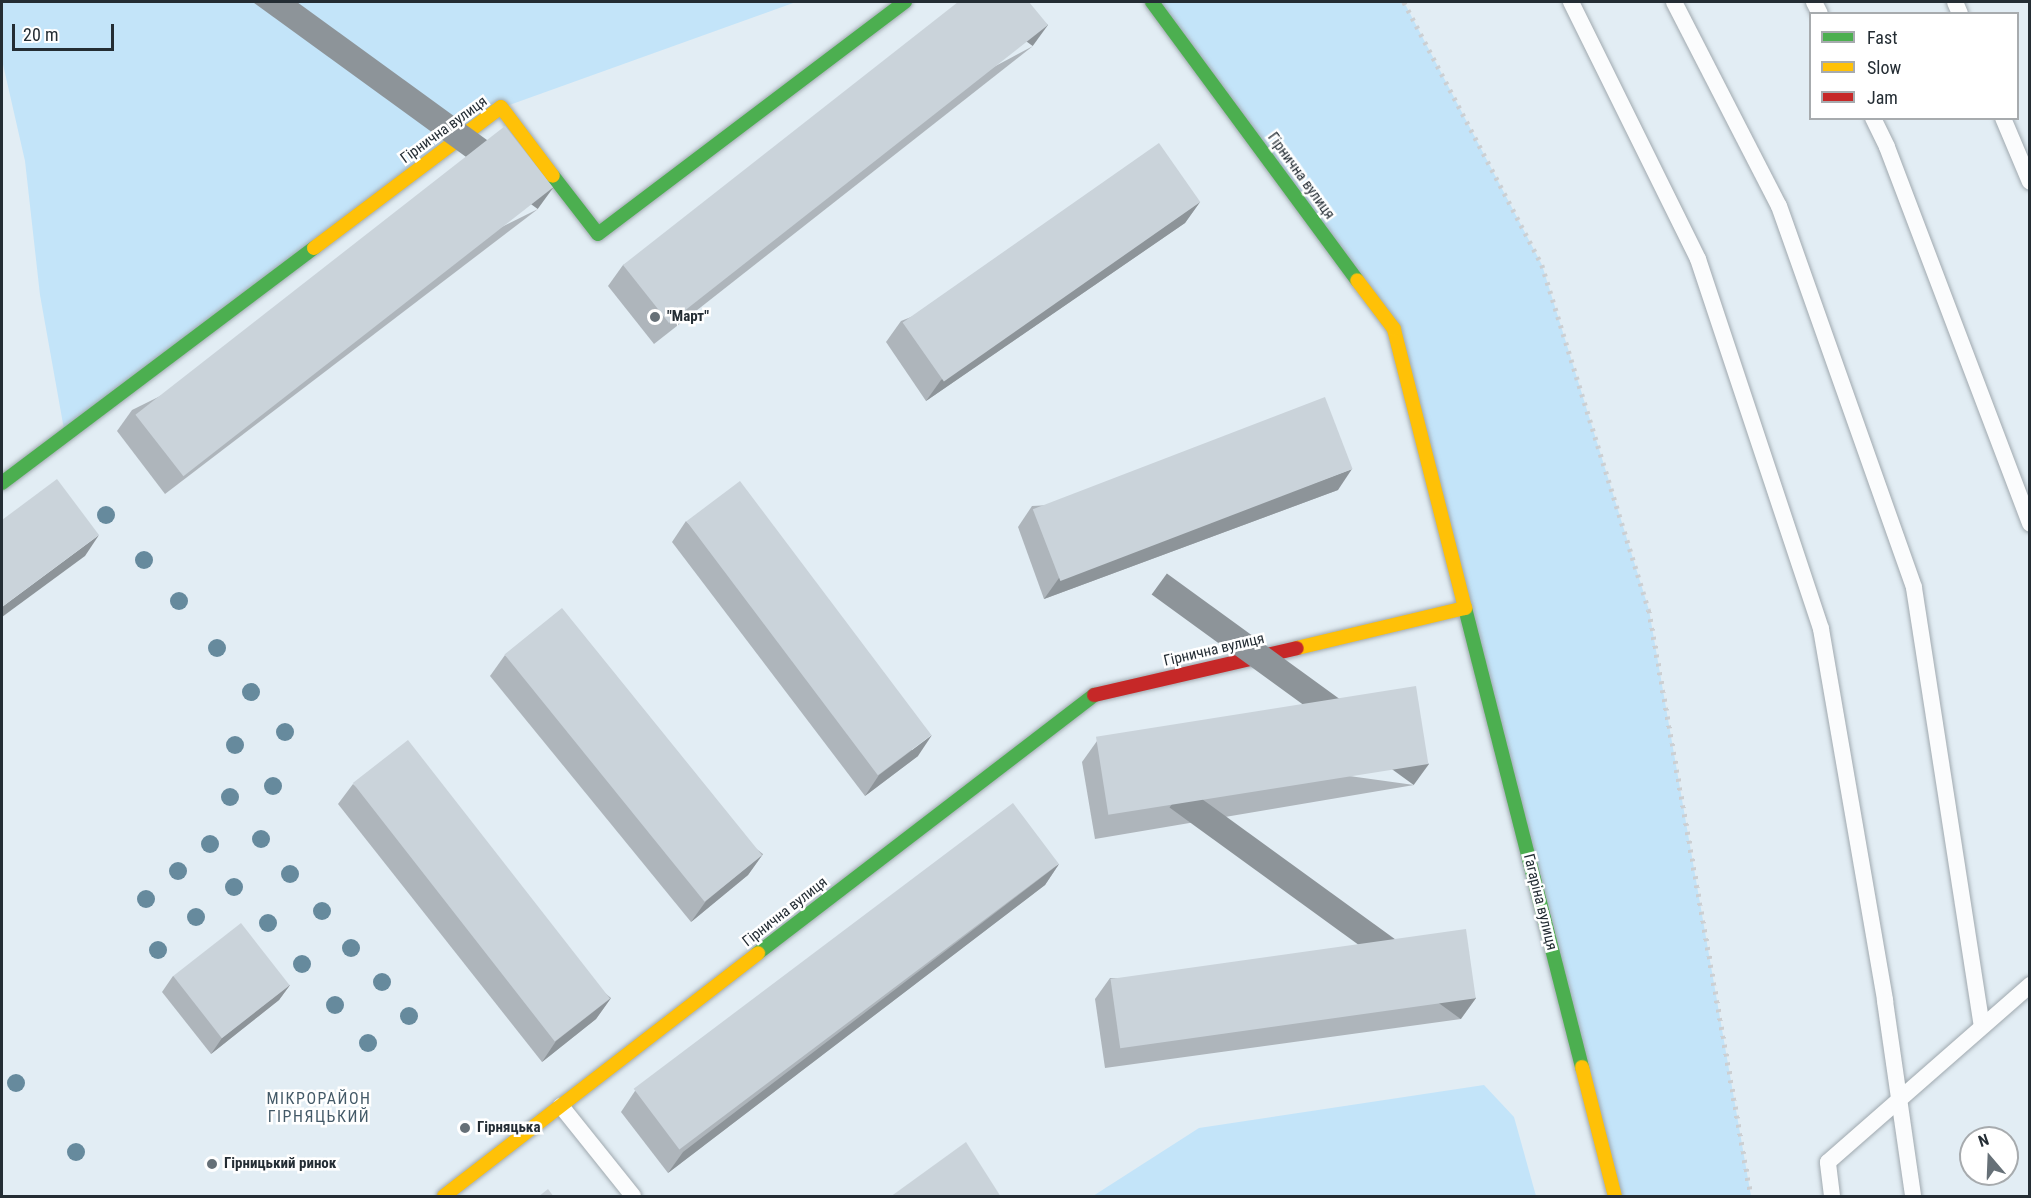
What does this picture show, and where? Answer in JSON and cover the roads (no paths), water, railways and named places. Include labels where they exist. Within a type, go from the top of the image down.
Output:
[{"type":"street","name":"Гірнична вулиця","points":[[2,483],[501,108],[598,234],[904,2]]},
{"type":"street","name":"Гірнична вулиця","points":[[444,1197],[1091,696],[1465,608],[1394,329],[1152,2]]},
{"type":"street","name":"Гагаріна вулиця","points":[[1465,608],[1615,1197]]},
{"type":"lane","points":[[1571,2],[1698,259],[1821,629],[1885,1001],[1913,1197]]},
{"type":"lane","points":[[1674,2],[1779,206],[1914,588],[1982,1026]]},
{"type":"lane","points":[[1874,120],[1887,147],[2030,524]]},
{"type":"lane","points":[[2004,120],[2030,182]]},
{"type":"lane","points":[[1832,1197],[1828,1162],[2030,985]]},
{"type":"lane","points":[[561,1106],[633,1197]]},
{"type":"railway","points":[[1404,2],[1542,265],[1649,610],[1751,1196]]},
{"type":"place","name":"\"Март\"","points":[[655,317]]},
{"type":"place","name":"Гірняцька","points":[[465,1128]]},
{"type":"place","name":"Гірницький ринок","points":[[212,1164]]},
{"type":"district","name":"МІКРОРАЙОН ГІРНЯЦЬКИЙ","points":[[319,1108]]}]
